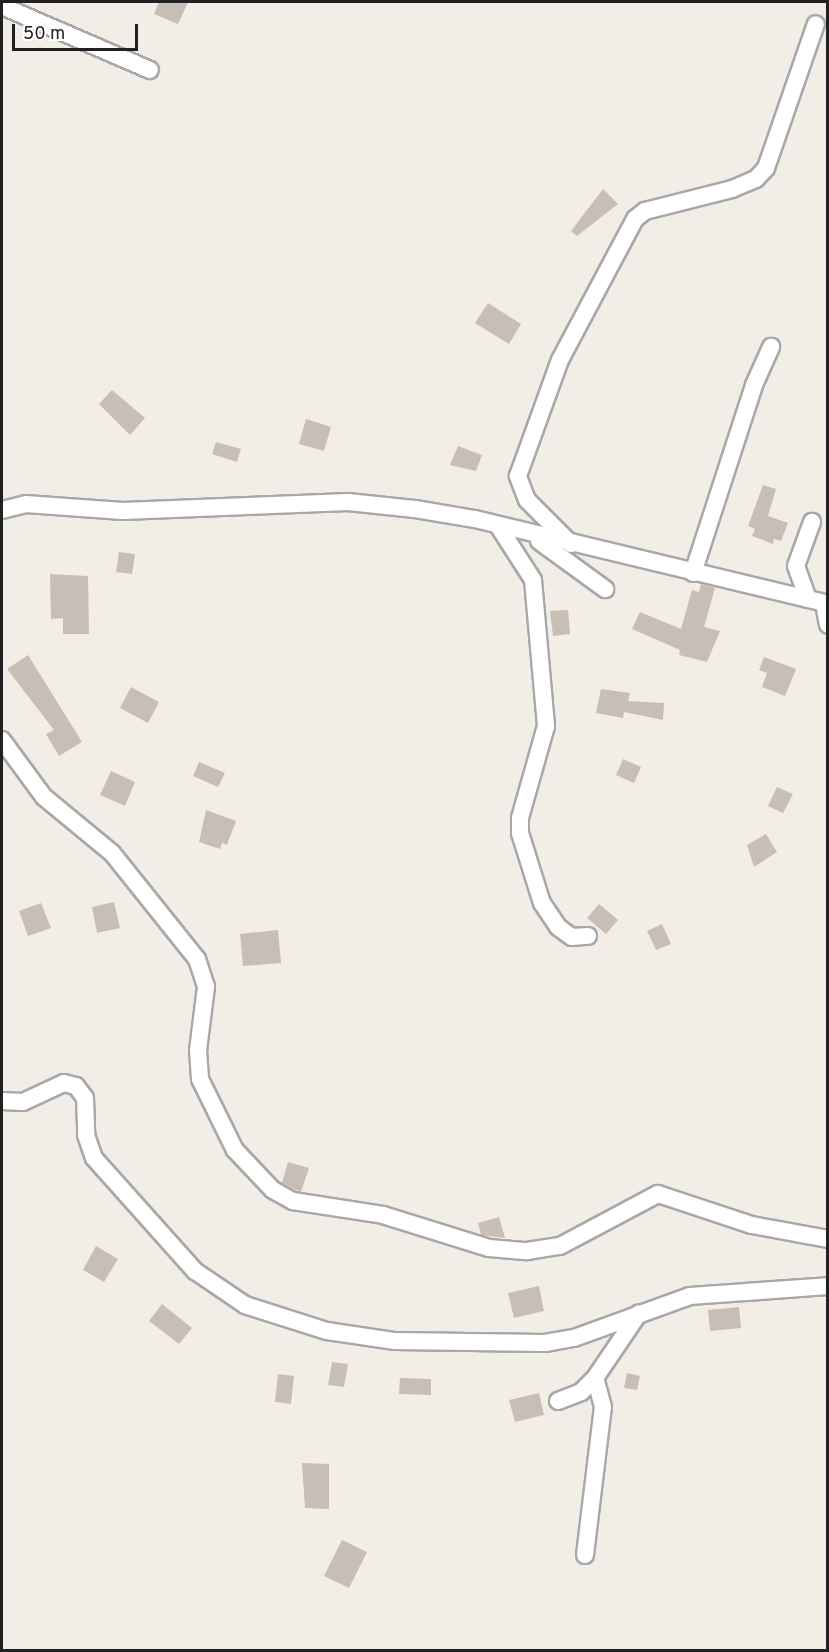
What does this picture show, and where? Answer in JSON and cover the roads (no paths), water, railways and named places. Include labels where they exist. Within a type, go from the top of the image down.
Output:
[{"type":"street","points":[[2,6],[150,70]]},
{"type":"street","points":[[571,544],[527,500],[518,476],[560,360],[635,219],[645,211],[732,189],[756,179],[766,168],[816,24]]},
{"type":"street","points":[[693,573],[754,385],[771,347]]},
{"type":"street","points":[[2,510],[26,504],[123,511],[348,502],[415,509],[820,603]]},
{"type":"street","points":[[812,522],[796,566],[820,603],[828,625]]},
{"type":"street","points":[[499,527],[533,580],[546,726],[520,818],[520,833],[542,903],[558,927],[572,937],[588,936]]},
{"type":"street","points":[[534,536],[605,589]]},
{"type":"street","points":[[2,740],[44,797],[112,853],[197,959],[206,987],[198,1050],[200,1079],[235,1150],[273,1190],[293,1202],[382,1215],[489,1248],[527,1251],[561,1246],[658,1194],[752,1225],[828,1239]]},
{"type":"street","points":[[2,1101],[23,1102],[64,1083],[76,1086],[85,1098],[86,1135],[94,1158],[164,1239],[222,1292],[283,1318],[395,1341],[513,1345],[574,1338],[639,1313],[708,1293],[828,1286]]},
{"type":"street","points":[[558,1401],[581,1392],[595,1378],[639,1313]]},
{"type":"street","points":[[585,1555],[603,1407],[595,1378]]}]
